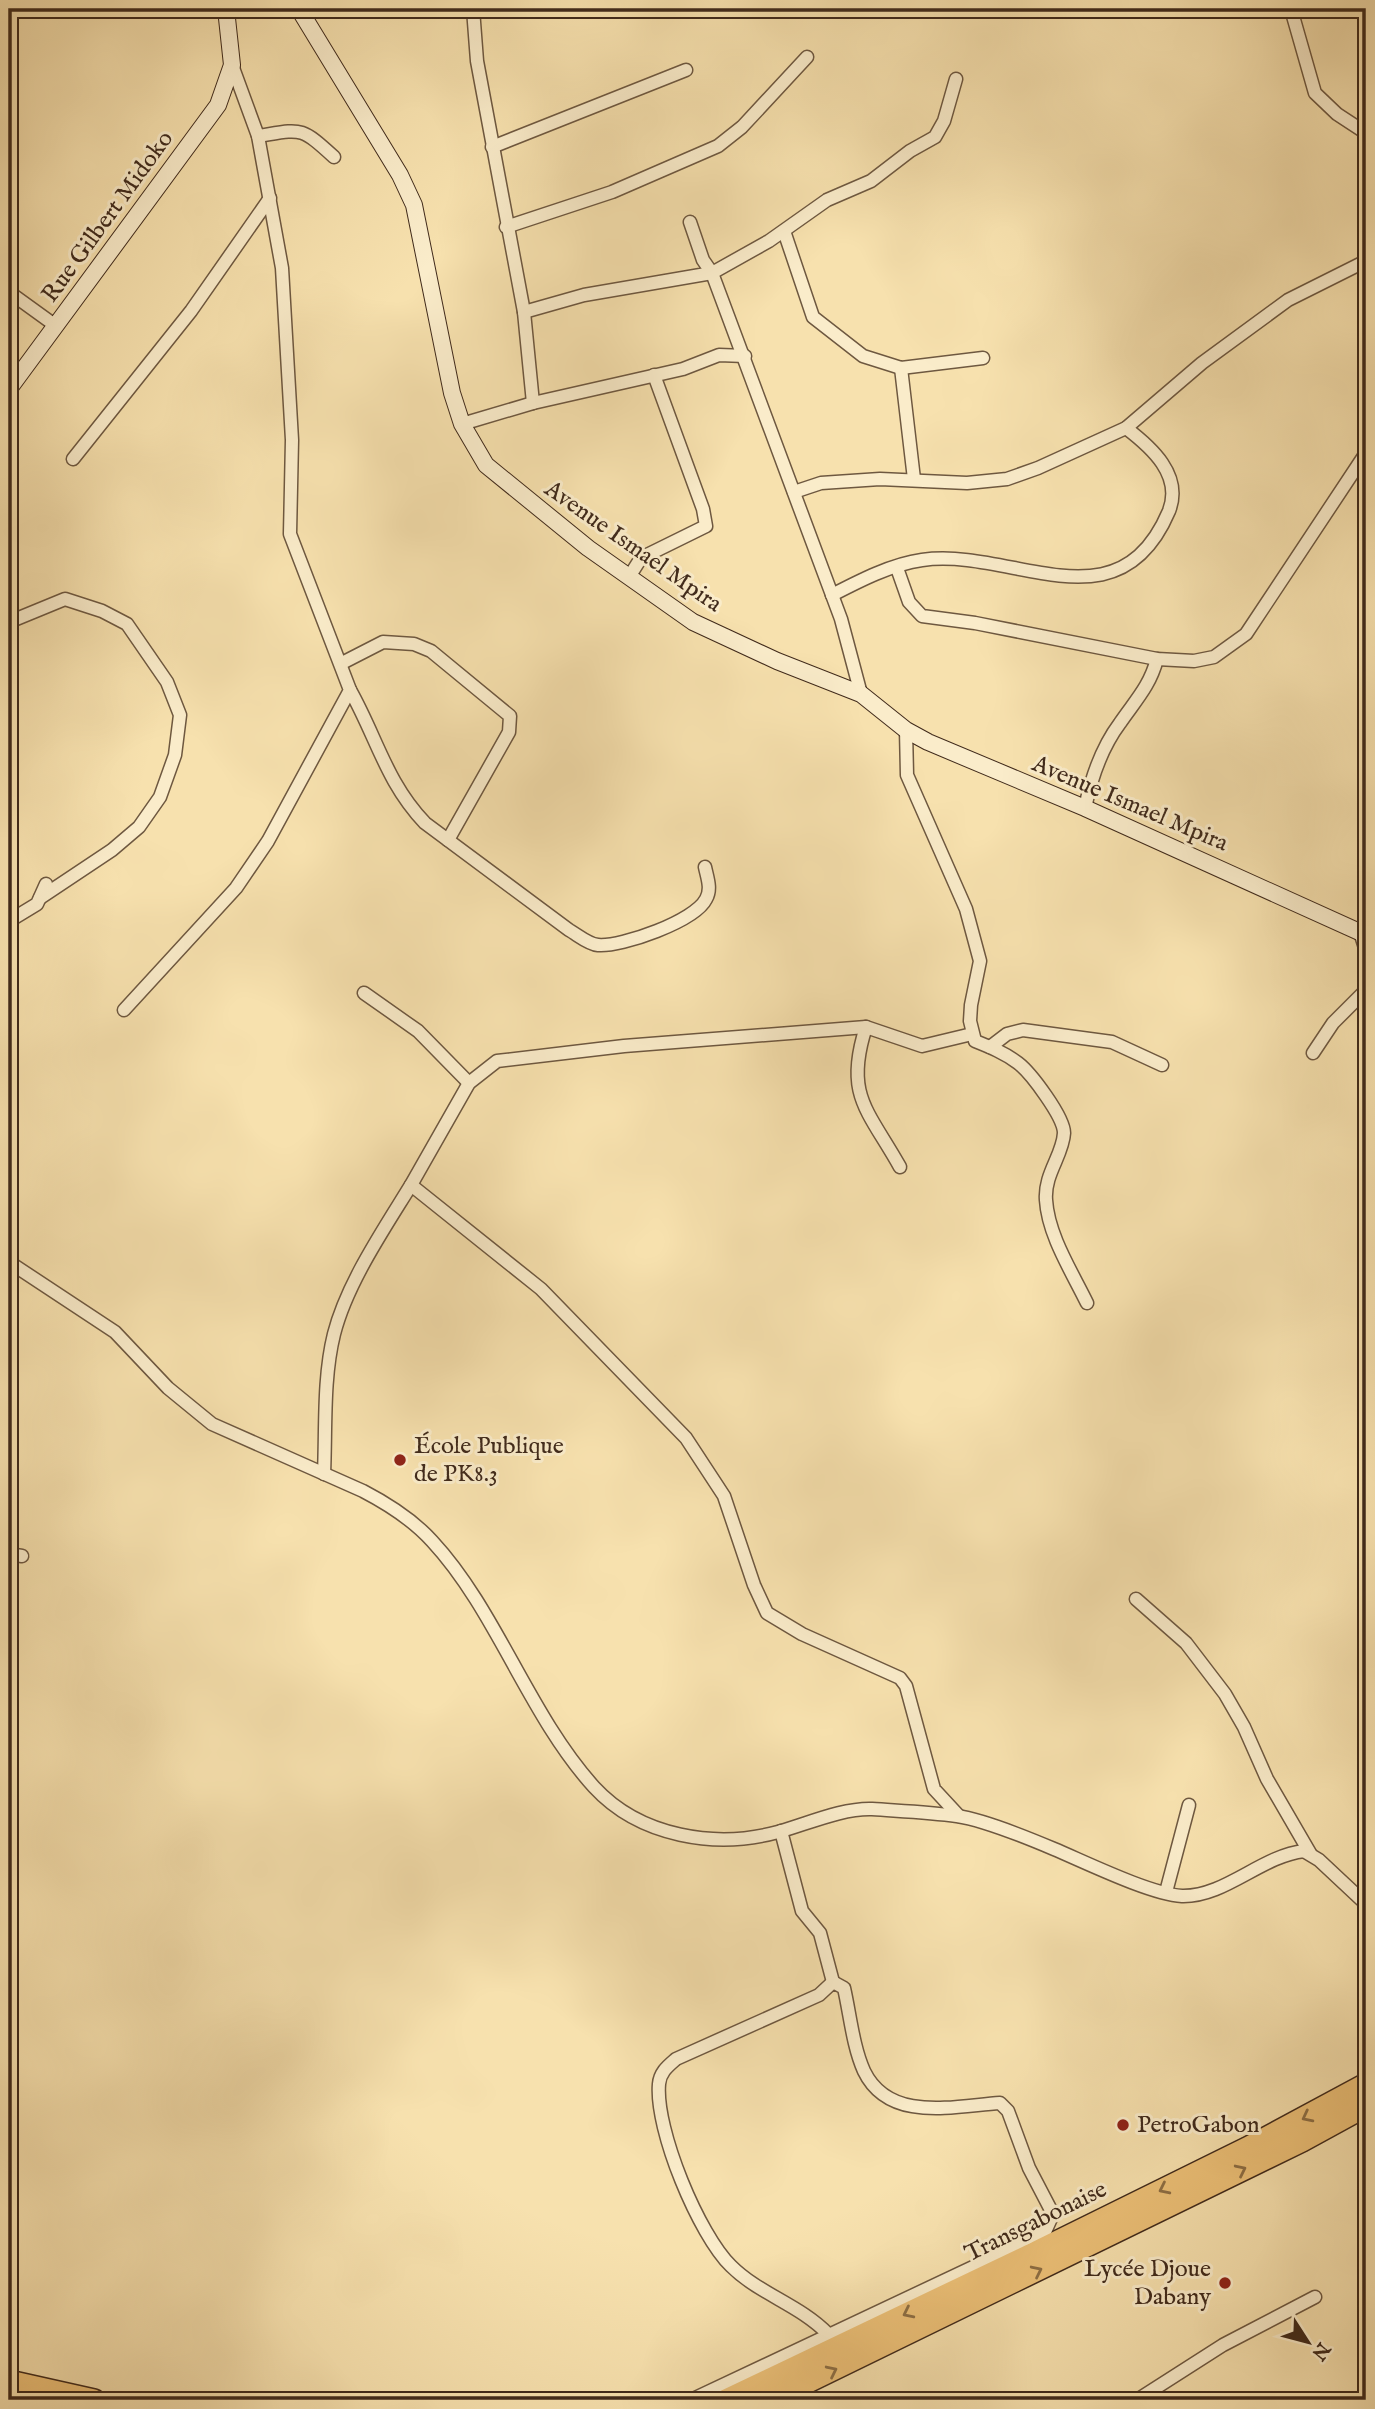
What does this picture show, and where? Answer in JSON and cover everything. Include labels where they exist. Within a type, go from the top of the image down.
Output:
[{"type":"highway","name":"Transgabonaise","points":[[726,2400],[935,2291],[1281,2130],[1366,2084]]},
{"type":"highway","name":"Transgabonaise","points":[[771,2400],[1366,2106]]},
{"type":"highway","points":[[9,2381],[94,2400]]},
{"type":"main road","points":[[226,9],[232,65]]},
{"type":"main road","name":"Avenue Ismael Mpira","points":[[299,9],[400,175],[414,205],[452,393],[462,424],[486,465],[552,521],[693,622],[722,637],[861,694],[906,730],[1363,933]]},
{"type":"main road","name":"Rue Gilbert Midoko","points":[[9,389],[207,121],[227,85],[232,65]]},
{"type":"main road","points":[[778,2400],[804,2385]]},
{"type":"street","points":[[473,9],[477,61],[524,312],[533,403]]},
{"type":"street","points":[[1291,9],[1315,93],[1338,114],[1366,133]]},
{"type":"street","points":[[506,227],[612,192],[718,146],[743,127],[807,57]]},
{"type":"street","points":[[232,65],[258,136],[286,306],[292,440],[290,534],[342,663],[350,690],[391,780],[406,803],[448,840],[569,930],[595,944],[623,941],[694,914],[707,898],[709,883],[705,867]]},
{"type":"street","points":[[492,147],[686,70]]},
{"type":"street","points":[[524,312],[584,295],[712,272],[783,231],[827,200],[871,181],[909,151],[935,137],[944,121],[956,79]]},
{"type":"street","points":[[258,136],[297,130],[306,132],[334,157]]},
{"type":"street","points":[[73,459],[191,311],[270,198]]},
{"type":"street","points":[[690,222],[703,260],[712,272],[745,356],[767,425],[832,595],[861,694]]},
{"type":"street","points":[[783,231],[813,317],[863,356],[901,368],[983,358]]},
{"type":"street","points":[[794,492],[821,483],[914,479],[967,483],[1007,479],[1106,439],[1125,428],[1202,363],[1288,300],[1366,261]]},
{"type":"street","points":[[10,297],[56,326]]},
{"type":"street","points":[[462,424],[533,403],[683,369],[719,355],[745,356]]},
{"type":"street","points":[[901,368],[914,479]]},
{"type":"street","points":[[629,577],[641,558],[706,526],[703,509],[654,375]]},
{"type":"street","points":[[832,595],[920,560],[970,561],[1086,579],[1124,565],[1156,537],[1172,502],[1172,482],[1163,464],[1147,444],[1125,428]]},
{"type":"street","points":[[897,568],[909,602],[922,616],[975,622],[1157,659],[1194,661],[1214,657],[1246,634],[1366,453]]},
{"type":"street","points":[[9,622],[65,599],[102,611],[127,624],[167,682],[180,715],[175,755],[164,787],[139,827],[112,850],[40,898],[29,911],[9,921]]},
{"type":"street","points":[[342,663],[383,642],[414,644],[431,651],[509,716],[509,732],[448,840]]},
{"type":"street","points":[[1084,808],[1106,746],[1141,697],[1152,677],[1157,659]]},
{"type":"street","points":[[124,1010],[236,888],[268,841],[350,690]]},
{"type":"street","points":[[906,730],[907,775],[966,909],[980,961],[971,1005],[971,1034],[975,1041],[1020,1065],[1060,1119],[1064,1131],[1063,1140],[1051,1167],[1046,1200],[1058,1242],[1087,1303]]},
{"type":"street","points":[[40,898],[46,884]]},
{"type":"street","points":[[1363,933],[1366,951]]},
{"type":"street","points":[[1313,1053],[1333,1023],[1366,990]]},
{"type":"street","points":[[364,993],[418,1031],[469,1083]]},
{"type":"street","points":[[324,1474],[330,1356],[335,1331],[379,1238],[469,1083],[497,1061],[866,1027],[922,1046],[971,1034]]},
{"type":"street","points":[[866,1027],[855,1072],[858,1091],[900,1167]]},
{"type":"street","points":[[990,1047],[1007,1034],[1023,1030],[1112,1042],[1162,1065]]},
{"type":"street","points":[[411,1185],[541,1289],[685,1438],[724,1496],[754,1585],[767,1612],[803,1634],[900,1678],[905,1686],[934,1789],[959,1816]]},
{"type":"street","points":[[9,1262],[115,1332],[168,1388],[212,1424],[382,1501],[431,1539],[466,1586],[531,1700],[578,1765],[607,1799],[640,1821],[682,1835],[738,1840],[868,1809],[959,1816],[1182,1896],[1198,1893],[1284,1856],[1296,1852],[1310,1853]]},
{"type":"street","points":[[1136,1599],[1186,1643],[1225,1695],[1244,1727],[1267,1779],[1310,1853],[1366,1905]]},
{"type":"street","points":[[1166,1892],[1189,1805]]},
{"type":"street","points":[[781,1831],[802,1911],[820,1933],[833,1982],[844,1988],[864,2071],[881,2095],[898,2105],[931,2108],[1000,2103],[1008,2111],[1029,2168],[1053,2214],[1039,2243]]},
{"type":"street","points":[[828,2334],[802,2311],[734,2269],[718,2252],[676,2169],[660,2104],[659,2082],[663,2070],[676,2059],[819,1995],[833,1982]]},
{"type":"street","points":[[691,2400],[828,2334],[935,2291]]},
{"type":"street","points":[[1137,2400],[1223,2345],[1315,2297]]},
{"type":"place","name":"École Publique de PK8.3","points":[[400,1460]]},
{"type":"place","name":"PetroGabon","points":[[1123,2125]]},
{"type":"place","name":"Lycée Djoue Dabany","points":[[1225,2283]]}]
